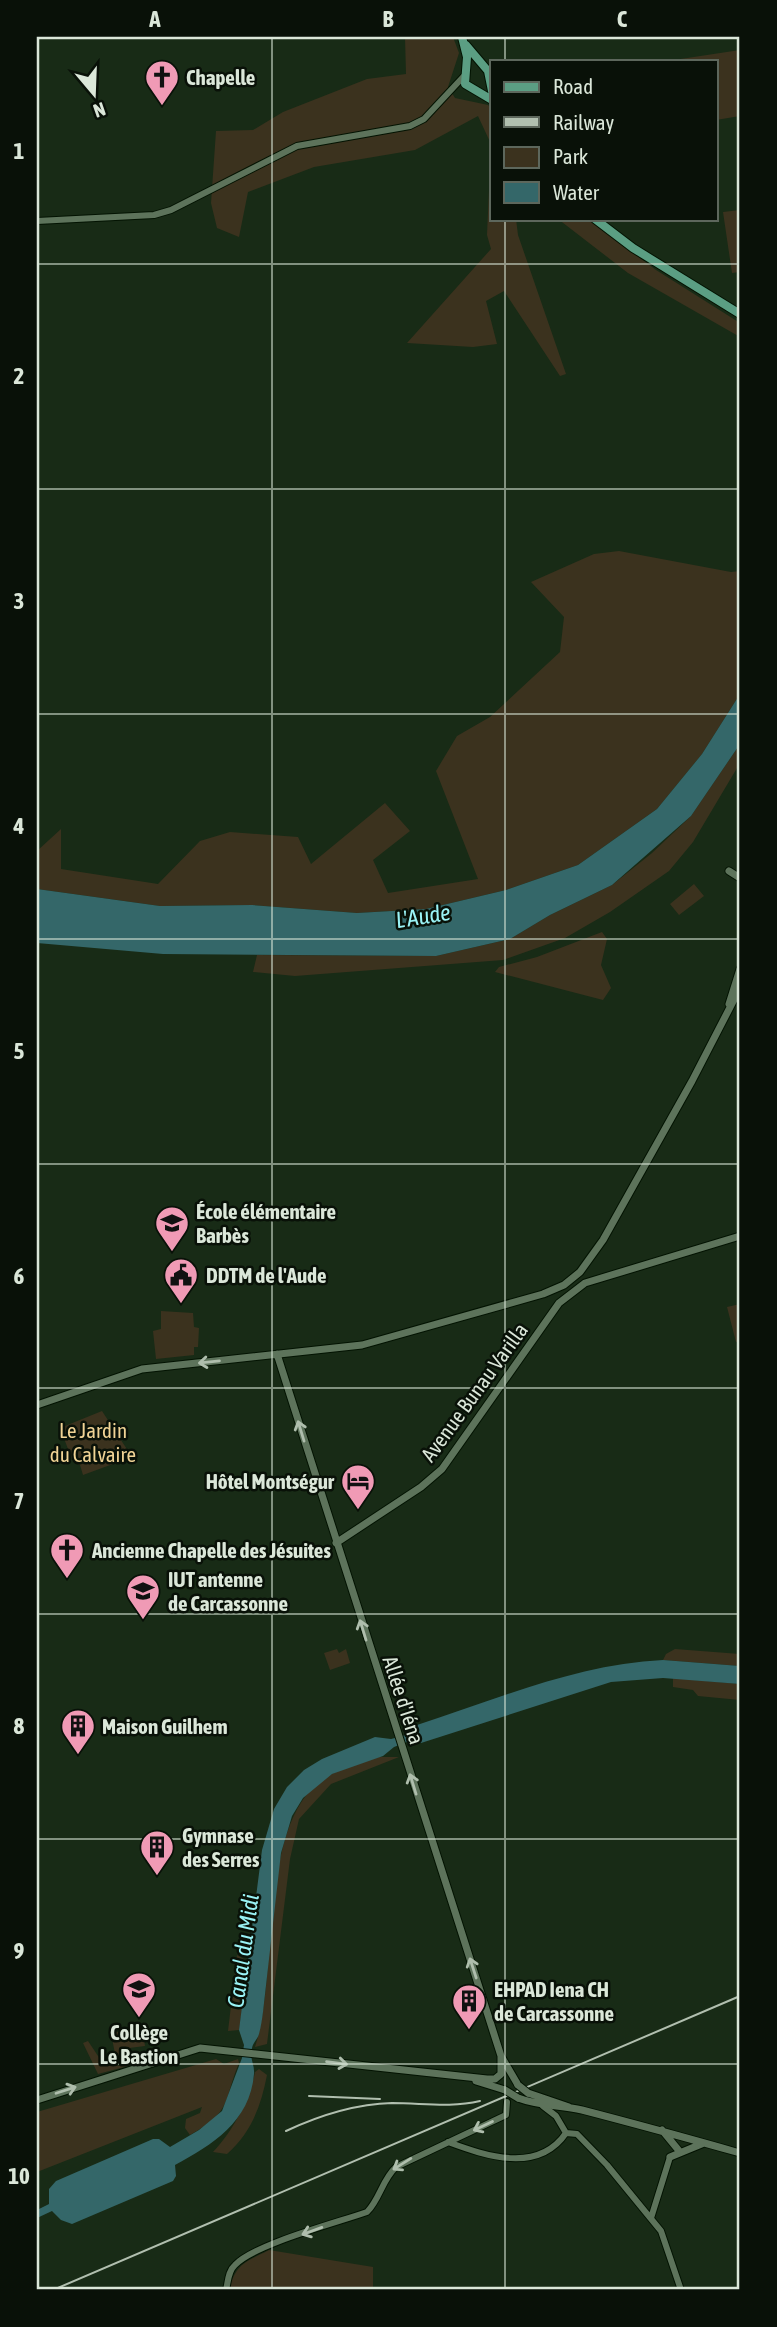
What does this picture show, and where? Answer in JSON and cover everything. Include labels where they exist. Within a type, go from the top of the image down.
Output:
[{"type":"main road","points":[[463,40],[480,65],[490,74],[490,88],[480,91]]},
{"type":"main road","points":[[463,40],[467,87],[480,91],[490,98]]},
{"type":"main road","points":[[466,72],[480,65]]},
{"type":"main road","points":[[596,220],[633,248],[740,314]]},
{"type":"main road","points":[[740,869],[729,871],[740,878]]},
{"type":"main road","points":[[727,1015],[740,969]]},
{"type":"main road","points":[[37,1405],[142,1369],[371,1343],[551,1291],[580,1272],[644,1169],[740,988]]},
{"type":"main road","name":"Avenue Bunau Varilla","points":[[336,1543],[421,1487],[442,1469],[559,1303],[579,1285],[740,1236]]},
{"type":"main road","points":[[580,1272],[596,1279]]},
{"type":"main road","points":[[551,1291],[559,1303]]},
{"type":"main road","name":"Allée d'Iéna","points":[[276,1354],[501,2056],[518,2085],[528,2093],[570,2108]]},
{"type":"main road","points":[[37,2099],[200,2048],[472,2079],[543,2106],[570,2108],[680,2134],[740,2153]]},
{"type":"main road","points":[[472,2079],[499,2076],[501,2056]]},
{"type":"main road","points":[[662,2130],[675,2148]]},
{"type":"main road","points":[[670,2157],[680,2134]]},
{"type":"main road","points":[[688,2137],[690,2147]]},
{"type":"main road","points":[[675,2148],[704,2143]]},
{"type":"street","points":[[37,221],[142,216],[171,210],[297,146],[410,126],[425,119],[466,72]]},
{"type":"street","points":[[452,90],[467,87]]},
{"type":"street","points":[[226,2290],[230,2272],[236,2263],[261,2250],[367,2211],[374,2204],[386,2177],[396,2167],[506,2115],[507,2102]]},
{"type":"street","points":[[543,2106],[556,2116],[566,2133]]},
{"type":"street","points":[[448,2142],[502,2158],[527,2159],[548,2149],[566,2133],[577,2134],[651,2218],[666,2241],[681,2290]]},
{"type":"street","points":[[651,2218],[670,2157]]},
{"type":"green space","points":[[405,37],[453,37],[459,53],[448,87],[455,98],[490,107],[490,142],[478,116],[415,150],[314,167],[248,192],[239,237],[217,228],[211,203],[216,131],[253,130],[283,112],[367,79],[406,74]]},
{"type":"green space","points":[[740,50],[740,116],[718,120],[718,60],[674,60]]},
{"type":"green space","points":[[490,167],[490,220],[516,220],[518,235],[566,374],[560,376],[504,291],[486,301],[497,344],[473,347],[407,343],[491,249],[487,235]]},
{"type":"green space","points":[[740,210],[740,272],[732,273],[723,212]]},
{"type":"green space","points":[[559,220],[589,220],[656,270],[740,323],[740,337],[628,273]]},
{"type":"green space","points":[[619,551],[731,572],[740,571],[740,694],[702,754],[657,809],[578,865],[506,890],[426,909],[357,913],[252,905],[160,906],[37,889],[37,851],[61,829],[61,869],[158,884],[200,841],[230,832],[298,837],[311,864],[385,803],[410,831],[373,860],[388,893],[478,879],[436,771],[457,736],[490,717],[560,652],[564,617],[531,582],[594,554]]},
{"type":"green space","points":[[740,744],[740,763],[693,842],[669,871],[610,912],[565,938],[503,960],[295,976],[253,972],[257,955],[436,956],[510,939],[550,915],[612,885],[652,853],[691,816]]},
{"type":"green space","points":[[694,884],[704,896],[679,915],[670,904]]},
{"type":"green space","points":[[602,932],[607,939],[601,965],[611,988],[603,1000],[495,972],[499,967],[537,957]]},
{"type":"green space","points":[[740,1304],[740,1341],[736,1342],[727,1307]]},
{"type":"green space","points":[[161,1311],[193,1313],[194,1327],[199,1328],[198,1347],[194,1347],[194,1355],[156,1359],[153,1331],[161,1329]]},
{"type":"green space","name":"Le Jardin du Calvaire","points":[[102,1411],[132,1457],[83,1475],[80,1465],[73,1462],[60,1428]]},
{"type":"green space","points":[[337,1649],[339,1653],[346,1649],[350,1663],[330,1670],[324,1653]]},
{"type":"green space","points":[[675,1649],[740,1654],[740,1666],[663,1660],[666,1654]]},
{"type":"green space","points":[[673,1678],[740,1684],[740,1700],[698,1696],[693,1690],[673,1687]]},
{"type":"green space","points":[[378,1757],[399,1757],[331,1784],[299,1819],[290,1859],[267,2044],[255,2047],[267,1982],[278,1869],[287,1834],[300,1805],[319,1782],[340,1770]]},
{"type":"green space","points":[[237,1955],[249,1962],[239,2030],[228,2031]]},
{"type":"green space","points":[[142,2028],[145,2046],[129,2048],[130,2057],[116,2059],[111,2033]]},
{"type":"green space","points":[[88,2041],[104,2065],[128,2066],[98,2074],[83,2043]]},
{"type":"green space","points":[[216,2059],[224,2064],[238,2059],[239,2063],[225,2104],[204,2127],[190,2135],[185,2128],[186,2119],[200,2113],[202,2107],[37,2172],[37,2112]]},
{"type":"green space","points":[[259,2069],[267,2075],[262,2097],[249,2128],[227,2154],[213,2152],[239,2115],[255,2072]]},
{"type":"green space","points":[[269,2250],[373,2267],[373,2290],[229,2290],[239,2269]]},
{"type":"water","name":"L'Aude","points":[[740,694],[740,744],[691,816],[612,885],[550,915],[510,939],[436,956],[163,954],[37,943],[37,889],[160,906],[252,905],[357,913],[426,909],[506,890],[578,865],[657,809],[702,754]]},
{"type":"water","points":[[663,1660],[740,1666],[740,1684],[663,1678],[611,1682],[421,1743],[407,1742],[394,1747],[383,1756],[332,1774],[303,1798],[292,1816],[281,1853],[262,2020],[251,2052],[254,2074],[251,2091],[237,2119],[215,2140],[175,2165],[176,2176],[173,2181],[72,2224],[61,2220],[52,2211],[37,2218],[37,2210],[49,2204],[49,2189],[56,2181],[153,2139],[159,2139],[170,2147],[199,2130],[222,2111],[242,2058],[244,2045],[239,2030],[262,1850],[274,1809],[287,1787],[304,1770],[322,1759],[375,1737],[391,1739],[403,1736],[417,1725],[538,1684],[600,1668]]},
{"type":"railway","points":[[53,2290],[740,1996]]},
{"type":"railway","points":[[309,2096],[380,2099]]},
{"type":"railway","points":[[286,2131],[351,2108],[392,2103],[447,2105],[480,2101]]},
{"type":"place","name":"Chapelle","points":[[162,107]]},
{"type":"place","name":"École élémentaire Barbès","points":[[172,1253]]},
{"type":"place","name":"DDTM de l'Aude","points":[[181,1305]]},
{"type":"place","name":"Hôtel Montségur","points":[[358,1511]]},
{"type":"place","name":"Ancienne Chapelle des Jésuites","points":[[67,1580]]},
{"type":"place","name":"IUT antenne de Carcassonne","points":[[143,1621]]},
{"type":"place","name":"Maison Guilhem","points":[[78,1756]]},
{"type":"place","name":"Gymnase des Serres","points":[[157,1877]]},
{"type":"place","name":"Collège Le Bastion","points":[[139,2019]]},
{"type":"place","name":"EHPAD Iena CH de Carcassonne","points":[[469,2031]]},
{"type":"water label","name":"Canal du Midi","points":[[243,1951]]}]
